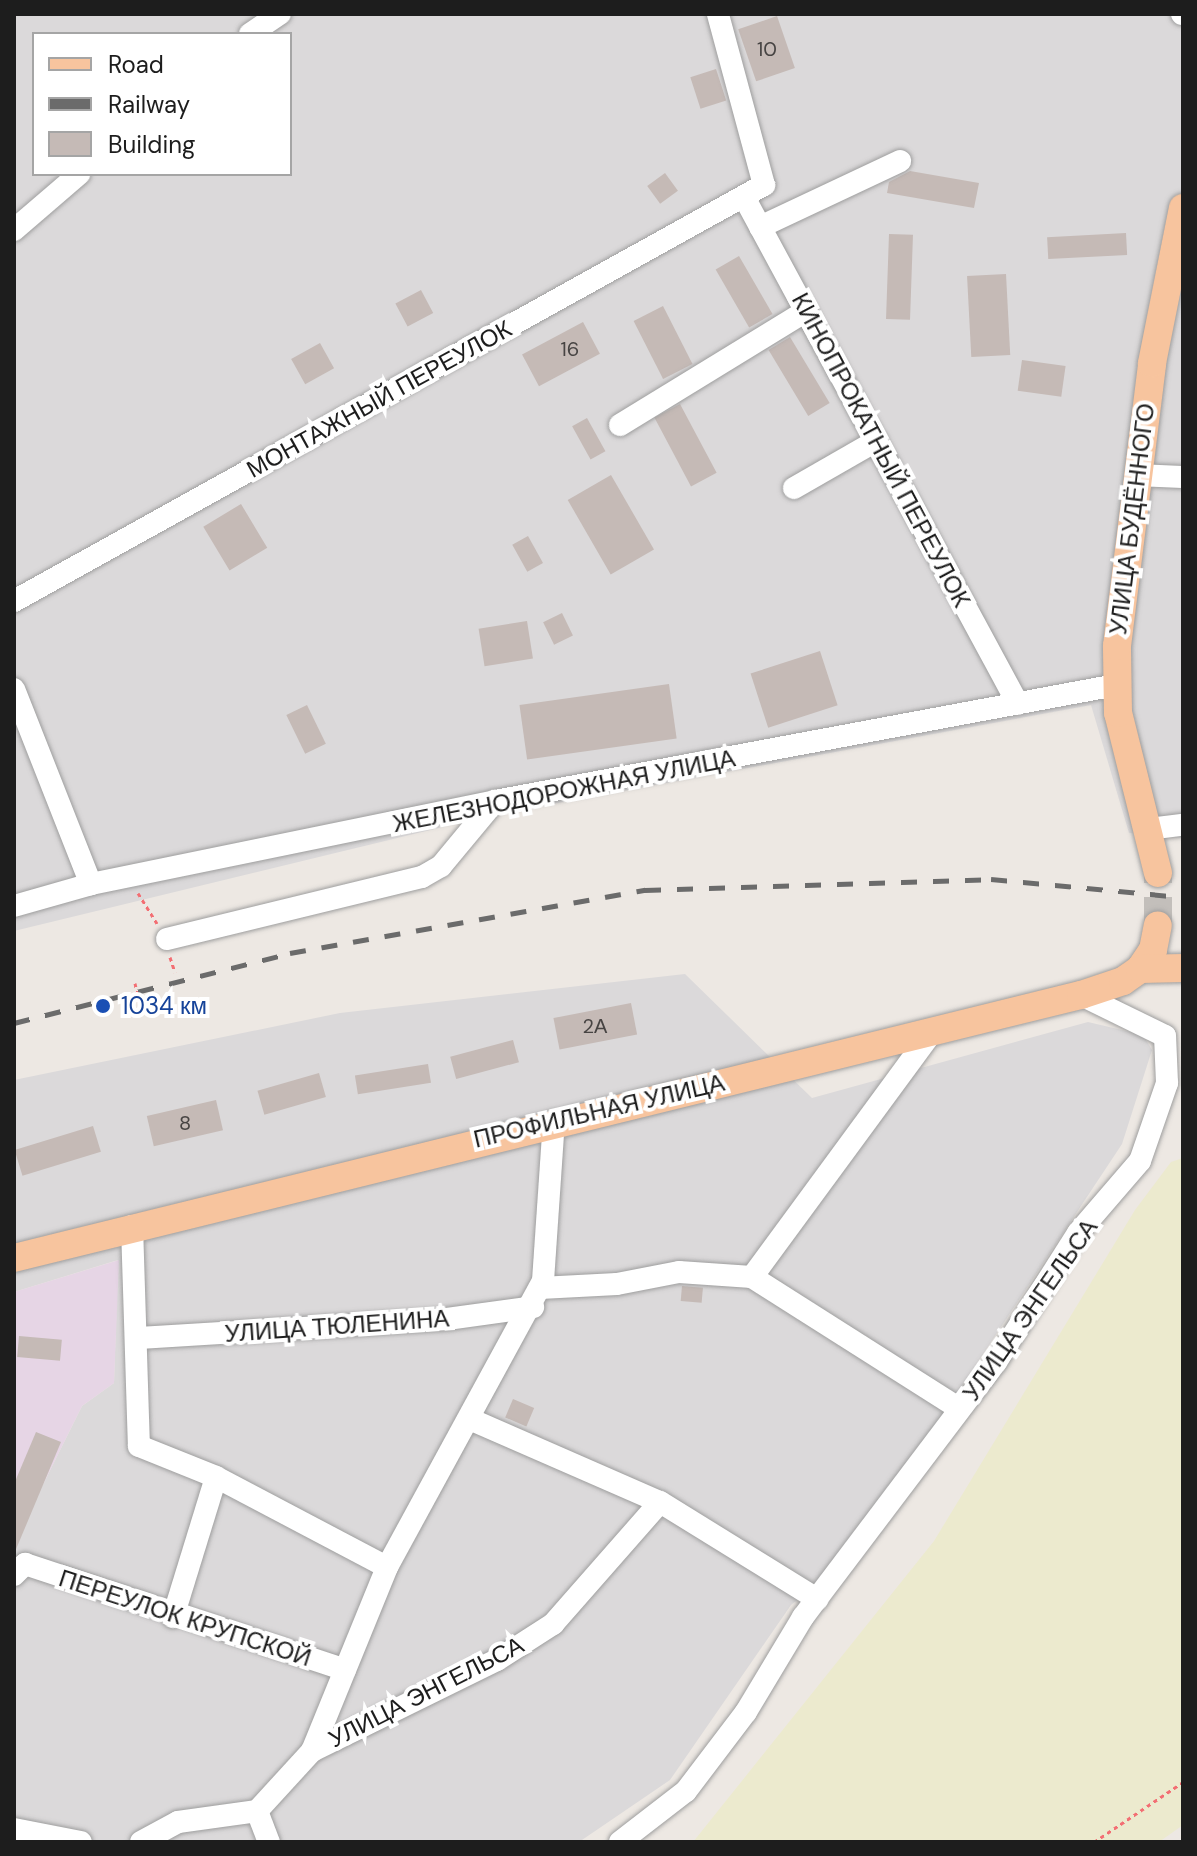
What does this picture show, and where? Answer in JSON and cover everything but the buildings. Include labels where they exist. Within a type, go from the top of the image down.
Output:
[{"type":"main road","name":"УЛИЦА БУДЁННОГО","points":[[1158,873],[1123,736],[1116,685],[1136,475],[1183,208]]},
{"type":"main road","points":[[1140,969],[1153,950],[1158,925]]},
{"type":"main road","name":"ПРОФИЛЬНАЯ УЛИЦА","points":[[14,1258],[554,1121],[1081,995],[1123,981],[1140,969],[1183,968]]},
{"type":"street","points":[[253,32],[280,14]]},
{"type":"street","points":[[718,14],[764,185],[744,197]]},
{"type":"street","points":[[760,227],[900,161]]},
{"type":"street","points":[[14,230],[77,176]]},
{"type":"street","name":"КИНОПРОКАТНЫЙ ПЕРЕУЛОК","points":[[744,197],[1018,704]]},
{"type":"street","name":"МОНТАЖНЫЙ ПЕРЕУЛОК","points":[[14,601],[744,197]]},
{"type":"street","points":[[620,425],[806,311]]},
{"type":"street","points":[[794,488],[876,441]]},
{"type":"street","points":[[1136,475],[1183,477]]},
{"type":"street","name":"ЖЕЛЕЗНОДОРОЖНАЯ УЛИЦА","points":[[14,906],[91,884],[130,880],[495,801],[1116,685]]},
{"type":"street","points":[[14,689],[91,884]]},
{"type":"street","points":[[167,939],[422,877],[441,866],[495,801]]},
{"type":"street","points":[[1148,829],[1183,825]]},
{"type":"street","name":"УЛИЦА ЭНГЕЛЬСА","points":[[620,1842],[686,1791],[746,1712],[817,1599],[960,1409],[1078,1233],[1140,1161],[1167,1083],[1174,1040],[1081,995]]},
{"type":"street","points":[[752,1277],[932,1032]]},
{"type":"street","points":[[554,1121],[548,1247],[537,1298],[472,1420],[660,1502],[817,1599]]},
{"type":"street","points":[[132,1226],[139,1338],[139,1446],[216,1477],[387,1567]]},
{"type":"street","name":"УЛИЦА ЭНГЕЛЬСА","points":[[537,1298],[679,1272],[752,1277],[960,1409]]},
{"type":"street","name":"УЛИЦА ТЮЛЕНИНА","points":[[139,1338],[447,1319],[537,1298]]},
{"type":"street","name":"ПЕРЕУЛОК КРУПСКОЙ","points":[[312,1751],[387,1567],[472,1420]]},
{"type":"street","points":[[173,1617],[216,1477]]},
{"type":"street","name":"УЛИЦА ЭНГЕЛЬСА","points":[[257,1811],[312,1751],[497,1660],[553,1624],[660,1502]]},
{"type":"street","name":"ПЕРЕУЛОК КРУПСКОЙ","points":[[19,1570],[345,1670]]},
{"type":"street","points":[[141,1842],[178,1822],[257,1811],[269,1842]]},
{"type":"street","points":[[14,1829],[81,1842]]},
{"type":"path","points":[[130,880],[167,939],[175,972]]},
{"type":"path","points":[[135,983],[141,1011]]},
{"type":"path","points":[[1094,1842],[1183,1782]]},
{"type":"shaded area","points":[[14,14],[1183,14],[1183,838],[1129,833],[1091,705],[492,815],[14,931]]},
{"type":"shaded area","points":[[685,974],[812,1098],[1088,1022],[1143,1035],[1152,1050],[1122,1144],[944,1413],[819,1583],[791,1605],[670,1780],[579,1842],[14,1842],[14,1543],[82,1406],[114,1383],[118,1260],[14,1292],[14,1080],[340,1013]]},
{"type":"shaded area","points":[[1183,1158],[1183,1825],[1159,1842],[693,1842],[934,1541],[1135,1210],[1171,1162]]},
{"type":"shaded area","points":[[119,1260],[114,1383],[82,1406],[14,1543],[14,1292]]},
{"type":"tunnel","points":[[1158,873],[1158,925]]},
{"type":"railway","points":[[14,1023],[290,953],[645,890],[991,879],[1183,897]]},
{"type":"place","name":"1034 км","points":[[103,1006]]}]
